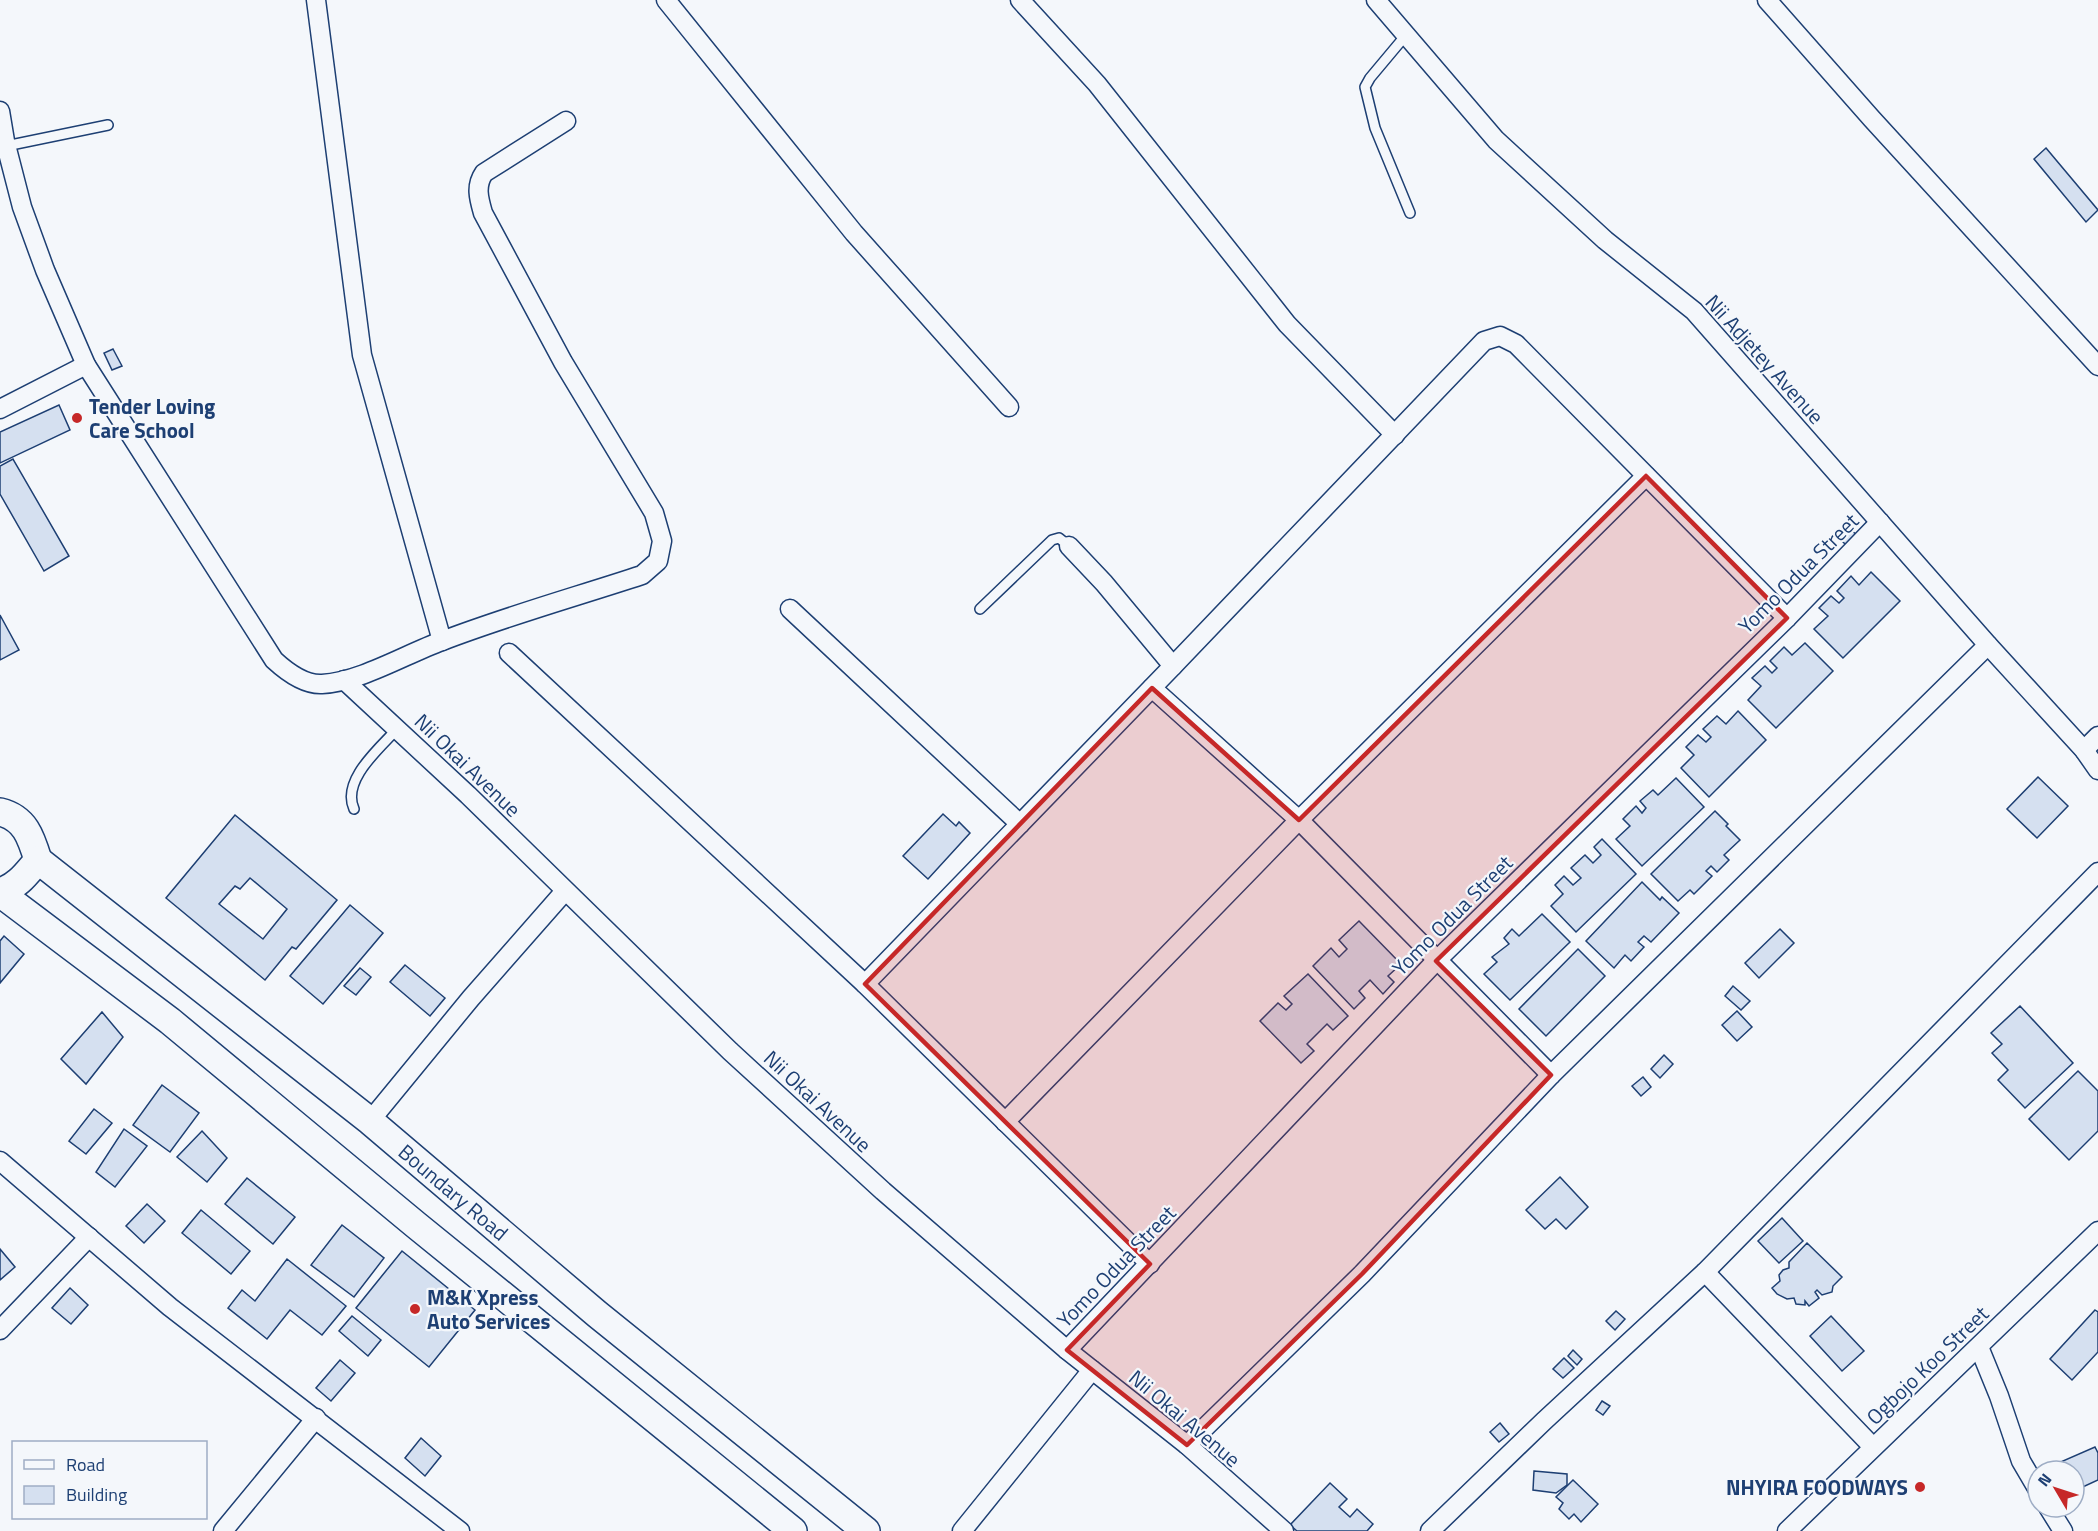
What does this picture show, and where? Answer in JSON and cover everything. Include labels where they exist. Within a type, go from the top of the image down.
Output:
[{"type":"main road","points":[[0,812],[11,814],[24,825],[38,860],[21,881],[0,893],[170,1021],[426,1233],[793,1531]]},
{"type":"main road","name":"Boundary Road","points":[[38,860],[370,1121],[597,1314],[866,1531]]},
{"type":"street","points":[[316,0],[362,355],[442,641]]},
{"type":"street","points":[[666,0],[854,233],[1009,407]]},
{"type":"street","points":[[1020,0],[1097,84],[1287,324],[1395,435]]},
{"type":"street","name":"Nii Adjetey Avenue","points":[[1376,0],[1496,140],[1605,240],[1694,311],[1988,645],[2084,750],[2098,770]]},
{"type":"street","points":[[1767,0],[1872,119],[2098,366]]},
{"type":"street","points":[[0,111],[6,146],[22,207],[45,270],[86,365],[274,660],[288,673],[308,682],[320,684],[344,680],[442,641],[642,575],[658,561],[662,541],[654,513],[563,363],[483,213],[479,198],[478,183],[484,173],[566,121]]},
{"type":"street","points":[[865,984],[1484,340],[1500,336],[1516,344],[1786,618]]},
{"type":"street","points":[[0,409],[86,365]]},
{"type":"street","points":[[1005,1122],[1299,820],[1646,476]]},
{"type":"street","name":"Yomo Odua Street","points":[[1067,1350],[1436,961],[1786,618],[1880,522]]},
{"type":"street","points":[[1069,546],[1104,583],[1173,666]]},
{"type":"street","points":[[790,609],[1020,824]]},
{"type":"street","points":[[1187,1445],[1362,1274],[1551,1075],[1988,645]]},
{"type":"street","points":[[509,653],[865,984],[1150,1264]]},
{"type":"street","name":"Nii Okai Avenue","points":[[344,680],[468,795],[738,1058],[883,1191],[1067,1350],[1187,1445],[1284,1531]]},
{"type":"street","points":[[1152,688],[1299,820],[1551,1075]]},
{"type":"street","points":[[2084,750],[2098,736]]},
{"type":"street","points":[[1430,1531],[1544,1421],[1705,1272],[2098,872]]},
{"type":"street","points":[[370,1121],[471,998],[565,891]]},
{"type":"street","points":[[0,1161],[170,1307],[460,1531]]},
{"type":"street","name":"Ogbojo Koo Street","points":[[1787,1531],[2098,1231]]},
{"type":"street","points":[[0,1330],[89,1237]]},
{"type":"street","points":[[1705,1272],[1874,1447]]},
{"type":"street","points":[[1979,1347],[2026,1470]]},
{"type":"street","points":[[962,1531],[1092,1370]]},
{"type":"street","points":[[223,1531],[316,1418]]},
{"type":"lane","points":[[1406,35],[1365,87],[1375,128],[1410,213]]},
{"type":"lane","points":[[6,146],[108,124]]},
{"type":"lane","points":[[980,609],[1052,540],[1059,538],[1069,546]]},
{"type":"lane","points":[[354,809],[351,804],[354,781],[368,761],[397,729]]},
{"type":"highlighted area","points":[[1646,476],[1787,618],[1436,961],[1551,1075],[1362,1274],[1187,1445],[1067,1350],[1150,1264],[865,984],[1152,688],[1299,820]]},
{"type":"building","points":[[2046,148],[2098,210],[2086,222],[2034,159]]},
{"type":"building","points":[[113,349],[122,366],[112,370],[104,353]]},
{"type":"building","points":[[59,405],[70,430],[0,463],[0,432]]},
{"type":"building","points":[[13,459],[69,556],[44,571],[0,494],[0,466]]},
{"type":"building","points":[[1850,529],[1859,537],[1849,548],[1840,539]]},
{"type":"building","points":[[1871,572],[1900,601],[1843,658],[1814,629],[1828,616],[1819,608],[1831,596],[1839,603],[1844,598],[1837,591],[1851,576],[1859,585]]},
{"type":"building","points":[[0,615],[19,650],[0,660]]},
{"type":"building","points":[[1805,643],[1833,671],[1776,728],[1748,700],[1761,686],[1752,678],[1765,666],[1772,673],[1777,668],[1770,661],[1784,647],[1792,655]]},
{"type":"building","points":[[1738,711],[1766,740],[1709,797],[1681,768],[1694,755],[1686,747],[1698,735],[1706,742],[1711,737],[1703,729],[1717,716],[1726,724]]},
{"type":"building","points":[[2038,777],[2068,806],[2037,838],[2007,809]]},
{"type":"building","points":[[1676,778],[1704,807],[1642,866],[1616,839],[1630,826],[1623,819],[1636,806],[1642,813],[1646,808],[1640,801],[1653,790],[1658,795]]},
{"type":"building","points":[[1715,811],[1740,840],[1724,855],[1729,860],[1717,872],[1711,866],[1706,871],[1712,876],[1694,894],[1690,890],[1678,901],[1651,874]]},
{"type":"building","points":[[943,814],[956,826],[959,822],[970,833],[928,879],[903,856]]},
{"type":"building","points":[[235,815],[337,900],[296,949],[292,947],[265,980],[166,898]],"holes":[[[250,878],[287,909],[263,939],[219,904],[235,886],[240,889]]]},
{"type":"building","points":[[1602,839],[1636,874],[1576,932],[1551,906],[1563,894],[1555,885],[1564,876],[1573,885],[1581,878],[1571,868],[1585,855],[1593,863],[1601,855],[1594,847]]},
{"type":"building","points":[[1642,882],[1660,900],[1662,897],[1679,913],[1651,942],[1644,936],[1638,942],[1644,947],[1631,961],[1625,955],[1614,968],[1586,941]]},
{"type":"building","points":[[350,905],[383,933],[323,1004],[290,976]]},
{"type":"building","points":[[1542,914],[1570,942],[1510,1000],[1484,974],[1497,962],[1492,957],[1509,944],[1504,938],[1512,929],[1519,936]]},
{"type":"building","points":[[1359,921],[1401,964],[1388,976],[1394,982],[1383,994],[1370,980],[1359,991],[1365,998],[1354,1009],[1313,966],[1331,948],[1339,957],[1347,949],[1339,940]]},
{"type":"building","points":[[1780,929],[1794,943],[1759,978],[1745,963]]},
{"type":"building","points":[[4,936],[24,954],[0,983],[0,941]]},
{"type":"building","points":[[1578,949],[1605,976],[1546,1036],[1519,1009]]},
{"type":"building","points":[[405,965],[445,998],[430,1016],[390,982]]},
{"type":"building","points":[[360,968],[371,977],[356,995],[344,986]]},
{"type":"building","points":[[1308,974],[1348,1016],[1333,1030],[1327,1024],[1307,1044],[1314,1051],[1301,1063],[1260,1021],[1278,1003],[1286,1010],[1292,1004],[1284,996]]},
{"type":"building","points":[[1733,986],[1750,1001],[1741,1010],[1725,996]]},
{"type":"building","points":[[2020,1006],[2073,1063],[2025,1108],[1998,1080],[2008,1070],[1992,1053],[2002,1044],[1991,1033]]},
{"type":"building","points":[[1737,1011],[1752,1027],[1737,1041],[1722,1025]]},
{"type":"building","points":[[102,1012],[123,1037],[86,1084],[61,1059]]},
{"type":"building","points":[[1664,1055],[1673,1064],[1660,1078],[1651,1069]]},
{"type":"building","points":[[2078,1071],[2098,1091],[2098,1131],[2069,1160],[2029,1119]]},
{"type":"building","points":[[1643,1077],[1651,1087],[1641,1096],[1632,1086]]},
{"type":"building","points":[[162,1085],[199,1113],[170,1152],[133,1125]]},
{"type":"building","points":[[94,1109],[112,1123],[86,1154],[69,1141]]},
{"type":"building","points":[[124,1129],[147,1146],[115,1187],[96,1172]]},
{"type":"building","points":[[202,1131],[227,1158],[207,1182],[177,1157]]},
{"type":"building","points":[[1560,1177],[1588,1207],[1566,1229],[1556,1219],[1545,1229],[1526,1210]]},
{"type":"building","points":[[247,1178],[295,1217],[273,1244],[225,1204]]},
{"type":"building","points":[[147,1204],[165,1221],[144,1243],[126,1226]]},
{"type":"building","points":[[201,1210],[250,1251],[231,1274],[182,1233]]},
{"type":"building","points":[[1782,1218],[1803,1241],[1779,1263],[1758,1241]]},
{"type":"building","points":[[342,1225],[384,1258],[354,1297],[311,1265]]},
{"type":"building","points":[[1807,1243],[1842,1277],[1833,1286],[1832,1292],[1822,1295],[1817,1290],[1815,1292],[1819,1298],[1809,1306],[1805,1301],[1805,1305],[1796,1304],[1794,1298],[1787,1299],[1777,1294],[1772,1288],[1780,1281],[1779,1275],[1783,1270],[1789,1268],[1789,1262]]},
{"type":"building","points":[[0,1249],[15,1267],[0,1280]]},
{"type":"building","name":"M&K Xpress Auto Services","points":[[402,1251],[475,1310],[429,1367],[356,1308]]},
{"type":"building","points":[[287,1259],[346,1306],[322,1335],[290,1310],[267,1339],[228,1308],[242,1290],[255,1301]]},
{"type":"building","points":[[70,1288],[88,1305],[71,1324],[52,1308]]},
{"type":"building","points":[[2095,1310],[2098,1312],[2098,1352],[2072,1380],[2050,1359]]},
{"type":"building","points":[[1616,1311],[1625,1319],[1615,1330],[1606,1321]]},
{"type":"building","points":[[352,1316],[381,1340],[368,1356],[339,1331]]},
{"type":"building","points":[[1831,1316],[1864,1351],[1842,1371],[1810,1336]]},
{"type":"building","points":[[1573,1350],[1582,1359],[1577,1365],[1568,1356]]},
{"type":"building","points":[[1564,1358],[1574,1368],[1563,1378],[1553,1369]]},
{"type":"building","points":[[340,1360],[355,1373],[331,1401],[316,1388]]},
{"type":"building","points":[[1602,1401],[1610,1406],[1603,1415],[1596,1410]]},
{"type":"building","points":[[1500,1423],[1509,1434],[1499,1442],[1490,1432]]},
{"type":"building","points":[[421,1438],[441,1456],[425,1476],[405,1458]]},
{"type":"building","points":[[2095,1447],[2098,1453],[2098,1480],[2086,1486],[2086,1459],[2067,1459]]},
{"type":"building","points":[[1534,1471],[1567,1474],[1567,1485],[1556,1493],[1533,1490]]},
{"type":"building","points":[[1573,1480],[1598,1504],[1581,1522],[1574,1514],[1569,1519],[1559,1509],[1563,1503],[1556,1497]]},
{"type":"building","points":[[1330,1483],[1347,1499],[1339,1507],[1350,1517],[1357,1509],[1373,1524],[1367,1531],[1297,1531],[1290,1525]]},
{"type":"place","name":"Tender Loving Care School","points":[[77,418]]},
{"type":"place","name":"M&K Xpress Auto Services","points":[[415,1309]]},
{"type":"place","name":"NHYIRA FOODWAYS","points":[[1920,1487]]}]
